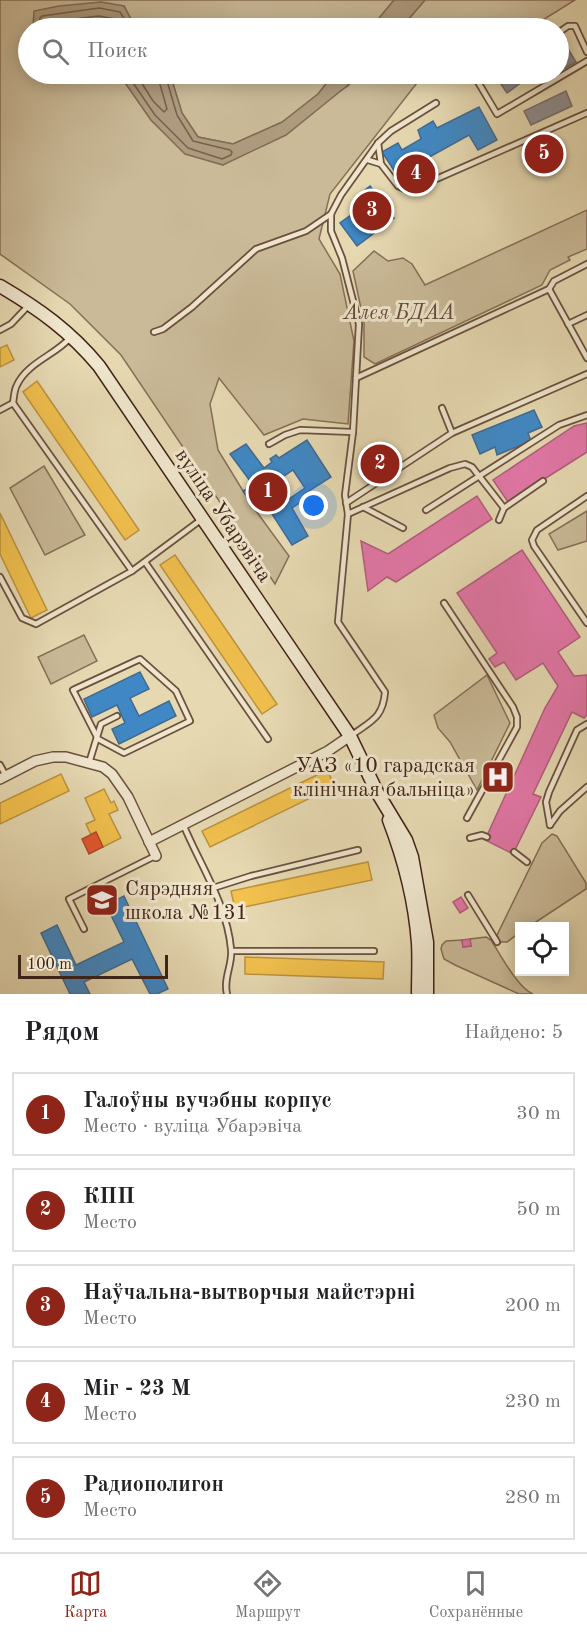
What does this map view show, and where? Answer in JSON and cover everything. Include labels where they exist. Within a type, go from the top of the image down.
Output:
[{"type":"main road","name":"вуліца Убарэвіча","points":[[0,286],[30,304],[72,336],[99,366],[350,736],[380,797],[399,847],[418,942],[418,994]]},
{"type":"main road","name":"вуліца Убарэвіча","points":[[380,797],[402,831],[412,857],[427,942],[427,994]]},
{"type":"street","points":[[149,842],[328,751],[350,736]]},
{"type":"street","points":[[3,778],[35,761],[53,757],[66,757],[103,767],[112,774],[128,797],[156,856]]},
{"type":"lane","points":[[569,27],[575,26],[587,52]]},
{"type":"lane","points":[[569,72],[587,61]]},
{"type":"lane","points":[[479,84],[497,114],[548,84]]},
{"type":"lane","points":[[350,736],[378,717],[384,705],[385,692],[338,622],[348,514],[346,478],[353,432],[359,324],[342,258],[331,231],[332,214],[352,178],[368,160],[378,143],[391,131],[436,103]]},
{"type":"lane","points":[[378,143],[381,164],[398,186],[409,191],[587,113]]},
{"type":"lane","points":[[368,160],[381,164]]},
{"type":"lane","points":[[426,165],[434,180]]},
{"type":"lane","points":[[154,332],[192,307],[256,249],[306,231],[332,214]]},
{"type":"lane","points":[[356,378],[549,289],[554,281],[587,264]]},
{"type":"lane","points":[[549,289],[587,358]]},
{"type":"lane","points":[[0,330],[12,324],[30,304]]},
{"type":"lane","points":[[568,324],[587,315]]},
{"type":"lane","points":[[72,336],[64,346],[25,372],[16,386],[13,403],[132,572]]},
{"type":"lane","points":[[346,503],[452,433],[587,374]]},
{"type":"lane","points":[[0,410],[13,403]]},
{"type":"lane","points":[[442,408],[452,433]]},
{"type":"lane","points":[[426,510],[559,425],[587,415]]},
{"type":"lane","points":[[269,444],[300,430],[353,432]]},
{"type":"lane","points":[[348,514],[450,468],[465,464],[472,467],[504,508]]},
{"type":"lane","points":[[499,520],[504,508],[543,481]]},
{"type":"lane","points":[[587,496],[537,530],[532,540],[587,622]]},
{"type":"lane","points":[[363,507],[404,528]]},
{"type":"lane","points":[[0,577],[22,618],[36,624],[132,572],[202,519]]},
{"type":"lane","points":[[145,562],[267,739]]},
{"type":"lane","points":[[444,603],[488,666],[517,717],[517,727],[467,818]]},
{"type":"lane","points":[[140,659],[176,691],[190,721],[123,753],[98,739],[73,690],[140,659]]},
{"type":"lane","points":[[89,764],[101,724],[117,716]]},
{"type":"lane","points":[[587,724],[577,730],[549,792],[546,802],[550,825],[560,811],[587,787]]},
{"type":"lane","points":[[0,765],[3,778]]},
{"type":"lane","points":[[183,824],[224,916],[232,951],[225,985],[227,994]]},
{"type":"lane","points":[[470,838],[482,835],[487,837]]},
{"type":"lane","points":[[213,888],[251,876],[358,850]]},
{"type":"lane","points":[[514,852],[527,862]]},
{"type":"lane","points":[[84,929],[69,898],[156,856]]},
{"type":"lane","points":[[468,895],[497,942]]},
{"type":"lane","points":[[232,951],[374,951]]},
{"type":"green space","points":[[0,0],[394,0],[379,18],[130,18],[124,6],[72,18],[18,18],[18,84],[126,84],[151,120],[185,153],[223,165],[350,84],[416,84],[330,194],[319,239],[340,274],[354,341],[348,424],[303,419],[264,435],[219,378],[210,404],[218,450],[251,504],[289,556],[275,584],[121,355],[70,304],[0,254]]},
{"type":"green space","points":[[425,0],[575,0],[546,18],[410,18]]},
{"type":"green space","points":[[173,84],[326,84],[318,94],[283,122],[233,144],[198,137],[182,113]]},
{"type":"green space","name":"Алея БДАА","points":[[587,210],[587,249],[568,257],[570,260],[550,270],[542,285],[375,364],[364,357],[364,322],[353,271],[374,251],[388,261],[403,258],[412,264],[425,285]]},
{"type":"green space","points":[[44,466],[85,535],[45,555],[10,488]]},
{"type":"green space","points":[[587,511],[587,541],[558,550],[549,534]]},
{"type":"green space","points":[[84,635],[97,661],[51,684],[38,657]]},
{"type":"green space","points":[[487,675],[510,723],[477,790],[450,742],[438,728],[434,715]]},
{"type":"green space","points":[[552,834],[557,836],[586,883],[586,889],[536,922],[515,922],[515,936],[507,942],[500,942],[497,935],[542,843]]},
{"type":"green space","points":[[486,937],[491,940],[515,978],[533,994],[519,994],[444,959],[441,949],[446,941],[462,940],[463,947],[471,946],[470,939]]},
{"type":"water","points":[[394,0],[425,0],[410,18],[379,18]]},
{"type":"water","points":[[101,2],[124,6],[130,18],[34,18],[34,11]]},
{"type":"water","points":[[126,84],[173,84],[182,113],[198,137],[233,144],[282,122],[318,94],[326,84],[349,84],[286,135],[223,165],[185,154],[151,120]]},
{"type":"building: Жильё","points":[[7,345],[14,360],[0,367],[0,348]]},
{"type":"building: Жильё","points":[[37,381],[139,530],[125,540],[23,392]]},
{"type":"building: Жильё","points":[[0,513],[47,610],[31,618],[0,554]]},
{"type":"building: Жильё","points":[[175,555],[277,704],[262,714],[160,565]]},
{"type":"building: Жильё","points":[[327,770],[335,786],[210,847],[202,831]]},
{"type":"building: Жильё","points":[[61,774],[69,791],[0,824],[0,803]]},
{"type":"building: Жильё","points":[[104,789],[111,803],[114,801],[118,810],[109,814],[121,838],[103,847],[96,832],[91,835],[86,824],[95,820],[85,798]]},
{"type":"building: Жильё","points":[[368,862],[372,880],[235,909],[231,891]]},
{"type":"building: Жильё","points":[[245,957],[384,962],[383,979],[245,974]]},
{"type":"building: Торговля","points":[[96,832],[103,847],[89,854],[82,839]]},
{"type":"building: Школы","points":[[479,107],[497,140],[478,150],[469,135],[397,175],[382,152],[398,143],[402,150],[421,139],[418,130],[433,121],[437,128]]},
{"type":"building: Школы","points":[[555,140],[561,155],[534,168],[527,153]]},
{"type":"building: Школы","points":[[370,186],[394,218],[357,246],[340,223],[366,204],[359,195]]},
{"type":"building: Школы","points":[[534,410],[542,427],[528,433],[531,441],[497,455],[495,447],[480,454],[472,435]]},
{"type":"building: Школы","points":[[307,440],[331,477],[304,494],[307,498],[292,508],[308,536],[292,545],[230,454],[246,444],[264,468],[272,462],[270,459],[276,455],[279,458]],"holes":[[[293,470],[305,488],[286,501],[274,483]]]},
{"type":"building: Школы","points":[[387,451],[394,462],[373,478],[365,467]]},
{"type":"building: Школы","points":[[252,486],[260,496],[251,502],[243,491]]},
{"type":"building: Школы","points":[[140,672],[149,689],[130,698],[139,716],[169,701],[176,716],[119,744],[112,729],[125,723],[117,705],[92,717],[84,699]]},
{"type":"building: Школы","points":[[124,896],[168,989],[157,994],[150,994],[132,959],[84,982],[90,994],[70,994],[41,933],[57,925],[76,965],[124,942],[106,905]]},
{"type":"building: Медицина","points":[[587,423],[587,452],[508,502],[493,480],[574,426]]},
{"type":"building: Медицина","points":[[477,496],[492,519],[396,582],[387,577],[368,591],[361,541],[388,554]]},
{"type":"building: Медицина","points":[[522,550],[580,637],[558,652],[574,676],[587,675],[587,715],[584,718],[572,712],[533,794],[541,797],[513,854],[485,840],[545,708],[558,686],[543,663],[516,680],[504,662],[495,667],[489,659],[497,653],[457,593]]},
{"type":"building: Медицина","points":[[461,897],[468,908],[460,913],[453,902]]},
{"type":"building: Медицина","points":[[470,939],[471,946],[463,947],[462,940]]},
{"type":"building: Промзона","points":[[569,50],[576,62],[569,66]]},
{"type":"building: Промзона","points":[[501,84],[519,84],[507,93]]},
{"type":"building: Промзона","points":[[566,91],[572,106],[531,125],[524,111]]},
{"type":"place","name":"Радиополигон","points":[[544,154]]},
{"type":"place","name":"Міг - 23 М","points":[[416,174]]},
{"type":"place","name":"Наўчальна-вытворчыя майстэрні","points":[[372,211]]},
{"type":"place","name":"КПП","points":[[380,464]]},
{"type":"place","name":"Галоўны вучэбны корпус","points":[[268,492]]},
{"type":"place","name":"УАЗ «10 гарадская клінічная бальніца»","points":[[498,777]]},
{"type":"place","name":"Сярэдняя школа №131","points":[[102,900]]}]
